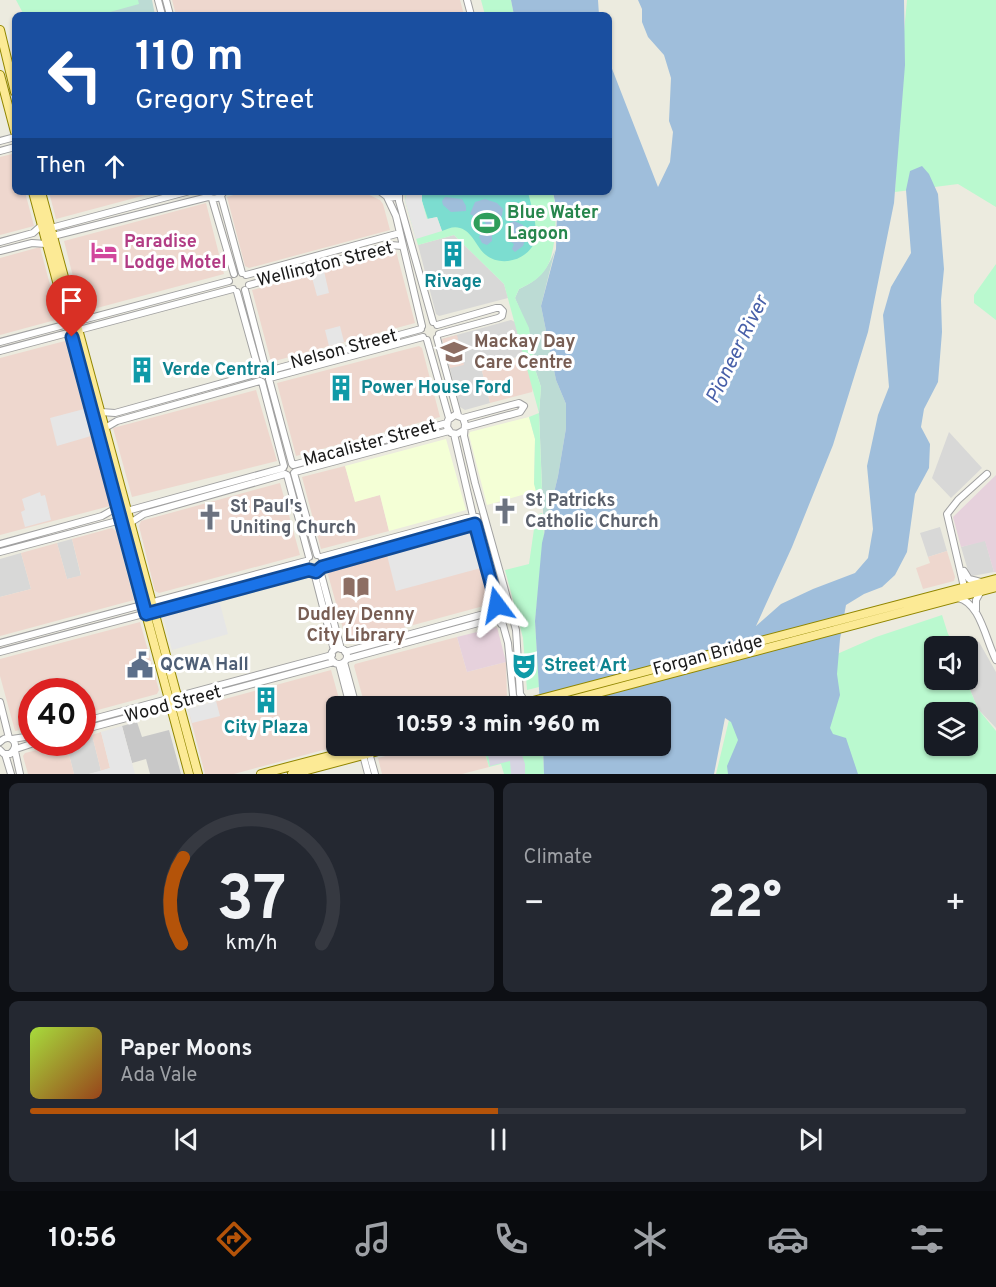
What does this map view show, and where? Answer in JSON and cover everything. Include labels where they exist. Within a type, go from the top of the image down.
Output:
[{"type":"main road","points":[[0,30],[12,80]]},
{"type":"main road","points":[[4,47],[12,68]]},
{"type":"main road","points":[[0,75],[12,123]]},
{"type":"main road","points":[[34,195],[46,243],[101,412],[150,612],[174,701],[198,774]]},
{"type":"main road","points":[[42,195],[121,520],[148,603]]},
{"type":"main road","points":[[50,254],[49,237],[52,232]]},
{"type":"main road","points":[[118,477],[118,488],[124,511],[121,520]]},
{"type":"main road","points":[[127,511],[124,518],[129,536],[128,546]]},
{"type":"main road","points":[[883,614],[964,587],[971,590],[994,583]]},
{"type":"main road","points":[[883,614],[958,598],[981,591],[994,583]]},
{"type":"main road","name":"Forgan Bridge","points":[[558,696],[883,614]]},
{"type":"main road","name":"Forgan Bridge","points":[[585,696],[883,614]]},
{"type":"main road","points":[[174,701],[189,774]]},
{"type":"main road","points":[[261,774],[333,756]]},
{"type":"main road","points":[[292,774],[343,756]]},
{"type":"street","points":[[52,232],[176,195]]},
{"type":"street","points":[[222,195],[244,274],[308,559],[316,570],[348,696]]},
{"type":"street","points":[[383,195],[394,209],[425,339],[505,629],[510,654],[513,696]]},
{"type":"street","points":[[399,195],[430,316],[435,323],[465,428],[464,436],[483,518],[516,633],[522,696]]},
{"type":"street","points":[[52,232],[208,196],[234,274],[230,281],[265,374],[261,381],[117,421],[105,428]]},
{"type":"street","points":[[0,242],[33,233],[42,225]]},
{"type":"street","name":"Wellington Street","points":[[234,274],[244,274],[400,233]]},
{"type":"street","points":[[0,251],[32,243],[46,243]]},
{"type":"street","name":"Wellington Street","points":[[0,342],[235,291],[391,245],[402,246]]},
{"type":"street","name":"Wellington Street","points":[[0,351],[230,281]]},
{"type":"street","points":[[435,323],[496,308],[503,311],[502,316],[498,318],[438,336]]},
{"type":"street","name":"Nelson Street","points":[[101,412],[116,413],[265,374],[422,327],[427,322],[435,323]]},
{"type":"street","name":"Nelson Street","points":[[265,374],[438,336]]},
{"type":"street","points":[[261,381],[289,470],[323,562],[316,570]]},
{"type":"street","points":[[460,417],[519,403],[524,406],[520,412],[465,428]]},
{"type":"street","points":[[492,411],[494,420]]},
{"type":"street","points":[[116,413],[113,417],[117,421]]},
{"type":"street","name":"Macalister Street","points":[[127,511],[143,511],[289,470],[460,417]]},
{"type":"street","name":"Macalister Street","points":[[289,470],[452,433],[460,434],[465,428]]},
{"type":"street","points":[[964,587],[947,514],[958,500],[987,474]]},
{"type":"street","points":[[0,544],[102,516],[118,507]]},
{"type":"street","name":"Macalister Street","points":[[130,523],[143,511]]},
{"type":"street","points":[[102,516],[109,518],[105,524]]},
{"type":"street","points":[[0,643],[473,516],[483,518]]},
{"type":"street","points":[[0,652],[316,570],[475,524],[483,518]]},
{"type":"street","points":[[0,552],[121,520]]},
{"type":"street","points":[[459,520],[463,523],[461,528]]},
{"type":"street","points":[[957,554],[968,578],[977,582],[994,583]]},
{"type":"street","points":[[976,611],[976,602],[981,591]]},
{"type":"street","points":[[958,598],[968,601],[976,611],[996,660]]},
{"type":"street","name":"Wood Street","points":[[450,627],[493,611],[497,607],[497,600]]},
{"type":"street","points":[[505,629],[507,633],[512,633],[511,615]]},
{"type":"street","name":"Wood Street","points":[[96,719],[174,701],[450,627],[495,618],[505,629]]},
{"type":"street","points":[[64,626],[66,635]]},
{"type":"street","points":[[339,657],[353,696]]},
{"type":"street","name":"Wood Street","points":[[96,726],[174,701]]},
{"type":"street","points":[[0,702],[11,738],[16,743],[15,750],[20,774]]},
{"type":"street","points":[[0,735],[0,742],[18,737]]},
{"type":"street","points":[[2,752],[10,754],[18,749]]},
{"type":"street","points":[[2,752],[11,774]]},
{"type":"street","points":[[366,756],[368,774]]},
{"type":"street","points":[[368,756],[375,774]]},
{"type":"shaded area","points":[[16,0],[138,0],[139,4],[110,12],[22,12]]},
{"type":"shaded area","points":[[45,0],[152,0],[154,12],[51,12]]},
{"type":"shaded area","points":[[172,0],[460,0],[463,12],[175,12]]},
{"type":"shaded area","points":[[481,0],[511,0],[513,12],[484,12]]},
{"type":"shaded area","points":[[907,0],[996,0],[996,207],[958,184],[895,192]]},
{"type":"shaded area","points":[[12,154],[12,195],[26,195],[34,226],[0,235],[0,157]]},
{"type":"shaded area","points":[[50,195],[146,195],[56,219]]},
{"type":"shaded area","points":[[234,195],[369,195],[383,204],[390,230],[249,268],[245,266],[227,197]]},
{"type":"shaded area","points":[[406,195],[553,195],[555,229],[550,261],[542,274],[519,289],[515,298],[529,328],[535,369],[541,387],[539,413],[504,284],[454,235],[418,245],[405,201]]},
{"type":"shaded area","points":[[406,195],[422,195],[427,219],[437,217],[442,231],[416,239],[405,201]]},
{"type":"shaded area","name":"Blue Water Lagoon","points":[[422,195],[529,195],[535,223],[534,242],[524,255],[517,259],[501,261],[493,259],[483,252],[464,230],[455,227],[442,231],[437,217],[428,219]]},
{"type":"shaded area","points":[[206,203],[224,274],[82,312],[64,241]]},
{"type":"shaded area","points":[[454,235],[504,284],[508,298],[439,316],[436,314],[418,245]]},
{"type":"shaded area","points":[[40,247],[59,319],[0,335],[0,258]]},
{"type":"shaded area","points":[[555,250],[541,306],[556,380],[566,404],[566,428],[558,476],[544,535],[539,413],[541,387],[535,369],[532,339],[515,298],[519,289],[542,274]]},
{"type":"shaded area","points":[[396,251],[415,323],[271,362],[252,290]]},
{"type":"shaded area","points":[[996,264],[996,320],[974,303],[974,295]]},
{"type":"shaded area","points":[[324,271],[329,293],[317,296],[311,274]]},
{"type":"shaded area","points":[[511,320],[515,322],[524,355],[481,367],[490,403],[465,410],[460,407],[442,339]]},
{"type":"shaded area","points":[[340,326],[344,342],[329,346],[325,330]]},
{"type":"shaded area","points":[[457,335],[464,365],[450,368],[442,339]]},
{"type":"shaded area","points":[[65,341],[110,506],[0,535],[0,358]]},
{"type":"shaded area","points":[[419,346],[422,348],[440,417],[296,456],[277,383]]},
{"type":"shaded area","points":[[524,356],[533,388],[532,392],[490,403],[481,367]]},
{"type":"shaded area","points":[[256,390],[277,461],[132,497],[113,428]]},
{"type":"shaded area","points":[[84,409],[91,436],[57,446],[50,418]]},
{"type":"shaded area","points":[[539,413],[542,490],[536,491],[534,484],[535,439],[529,417]]},
{"type":"shaded area","points":[[529,417],[535,439],[536,491],[487,505],[470,432]]},
{"type":"shaded area","points":[[949,432],[982,468],[951,498],[932,478]]},
{"type":"shaded area","points":[[446,439],[466,510],[389,531],[380,495],[355,502],[345,466]]},
{"type":"shaded area","points":[[345,466],[355,501],[380,495],[389,531],[321,549],[302,477]]},
{"type":"shaded area","points":[[996,475],[996,572],[994,572],[985,541],[961,547],[953,517]]},
{"type":"shaded area","points":[[280,483],[300,555],[159,593],[155,591],[139,526],[141,521]]},
{"type":"shaded area","points":[[40,492],[41,496],[45,495],[51,520],[25,527],[21,512],[25,510],[22,499]]},
{"type":"shaded area","points":[[542,513],[544,535],[535,621],[539,687],[527,690],[523,638],[505,570],[529,564],[536,515]]},
{"type":"shaded area","points":[[940,527],[947,551],[928,557],[920,533]]},
{"type":"shaded area","points":[[112,528],[116,531],[134,600],[0,636],[0,597],[31,589],[21,553],[57,543],[67,579],[79,576],[81,575],[72,539]]},
{"type":"shaded area","points":[[469,533],[472,535],[491,604],[347,643],[327,571]]},
{"type":"shaded area","points":[[469,533],[472,535],[481,568],[396,591],[387,555]]},
{"type":"shaded area","points":[[72,539],[81,576],[67,579],[57,543]]},
{"type":"shaded area","points":[[985,540],[994,572],[972,576],[969,574],[961,547]]},
{"type":"shaded area","points":[[947,551],[955,577],[954,581],[923,589],[916,568],[930,563],[928,557]]},
{"type":"shaded area","points":[[21,553],[31,589],[0,597],[0,559]]},
{"type":"shaded area","points":[[219,600],[228,634],[172,650],[163,616]]},
{"type":"shaded area","points":[[942,615],[949,636],[924,636],[924,690],[970,690],[975,702],[924,702],[924,756],[978,756],[978,709],[996,731],[996,774],[716,774],[734,699],[876,637]]},
{"type":"shaded area","points":[[140,622],[159,690],[157,694],[96,710],[96,678],[18,678],[18,730],[15,731],[0,676],[0,659]]},
{"type":"shaded area","points":[[497,627],[506,662],[467,672],[457,637]]},
{"type":"shaded area","points":[[457,637],[467,672],[506,662],[507,696],[362,696],[355,664]]},
{"type":"shaded area","points":[[978,642],[996,672],[996,728],[978,709],[978,702],[975,702],[970,690],[978,690]]},
{"type":"shaded area","points":[[331,670],[338,696],[326,696],[326,749],[234,774],[205,774],[188,709]]},
{"type":"shaded area","points":[[216,701],[220,716],[192,723],[188,709]]},
{"type":"shaded area","points":[[137,722],[142,737],[169,730],[181,774],[150,774],[146,759],[132,763],[122,726]]},
{"type":"shaded area","points":[[122,726],[135,774],[89,774],[110,768],[101,732]]},
{"type":"shaded area","points":[[101,732],[110,768],[101,771],[96,751],[96,734]]},
{"type":"shaded area","points":[[96,751],[101,771],[74,774],[69,756],[96,756]]},
{"type":"shaded area","points":[[23,756],[69,756],[74,774],[28,774]]},
{"type":"shaded area","points":[[386,756],[486,756],[489,767],[462,774],[382,774],[378,758]]},
{"type":"shaded area","points":[[486,756],[543,756],[544,774],[504,774],[501,764],[489,767]]},
{"type":"shaded area","points":[[488,756],[522,756],[525,774],[511,774],[510,761],[490,766]]},
{"type":"water","points":[[511,0],[598,0],[599,12],[513,12]]},
{"type":"water","name":"Pioneer River","points":[[638,0],[904,0],[905,65],[894,203],[868,332],[833,445],[792,547],[756,626],[781,604],[855,573],[868,558],[873,529],[867,466],[878,415],[889,387],[883,315],[891,287],[911,253],[906,190],[910,171],[922,166],[929,174],[938,194],[944,269],[938,382],[924,409],[921,427],[930,444],[929,468],[915,494],[907,552],[895,575],[882,587],[846,605],[837,674],[840,695],[830,728],[833,734],[846,738],[858,774],[728,774],[727,766],[738,740],[731,722],[725,718],[714,774],[544,774],[543,756],[671,756],[671,696],[539,696],[535,621],[542,543],[558,476],[566,428],[566,404],[556,380],[541,306],[556,249],[557,211],[554,195],[612,195],[612,69],[658,187],[670,162],[673,132],[669,121],[671,78],[664,55],[648,37],[642,22],[642,9]]},
{"type":"water","points":[[445,197],[462,199],[466,211],[451,212],[443,205],[442,201]]},
{"type":"water","points":[[485,199],[497,203],[503,209],[502,216],[496,221],[496,231],[492,234],[492,241],[487,245],[482,243],[479,237],[487,229],[485,222],[470,214],[475,202]]},
{"type":"water","points":[[514,221],[523,225],[527,234],[523,246],[515,252],[512,249],[514,244],[508,240],[512,234],[505,228]]},
{"type":"place","name":"Blue Water Lagoon","points":[[487,223]]},
{"type":"place","name":"Paradise Lodge Motel","points":[[104,252]]},
{"type":"place","name":"Rivage","points":[[453,254]]},
{"type":"place","name":"Mackay Day Care Centre","points":[[454,352]]},
{"type":"place","name":"Verde Central","points":[[142,370]]},
{"type":"place","name":"Power House Ford","points":[[341,388]]},
{"type":"place","name":"St Patricks Catholic Church","points":[[505,511]]},
{"type":"place","name":"St Paul's Uniting Church","points":[[210,517]]},
{"type":"place","name":"Dudley Denny City Library","points":[[356,587]]},
{"type":"place","name":"QCWA Hall","points":[[140,665]]},
{"type":"place","name":"Street Art","points":[[524,666]]},
{"type":"place","name":"City Plaza","points":[[266,700]]},
{"type":"route","points":[[72,337],[146,614],[309,570],[316,572],[322,567],[475,524],[497,605]]}]
